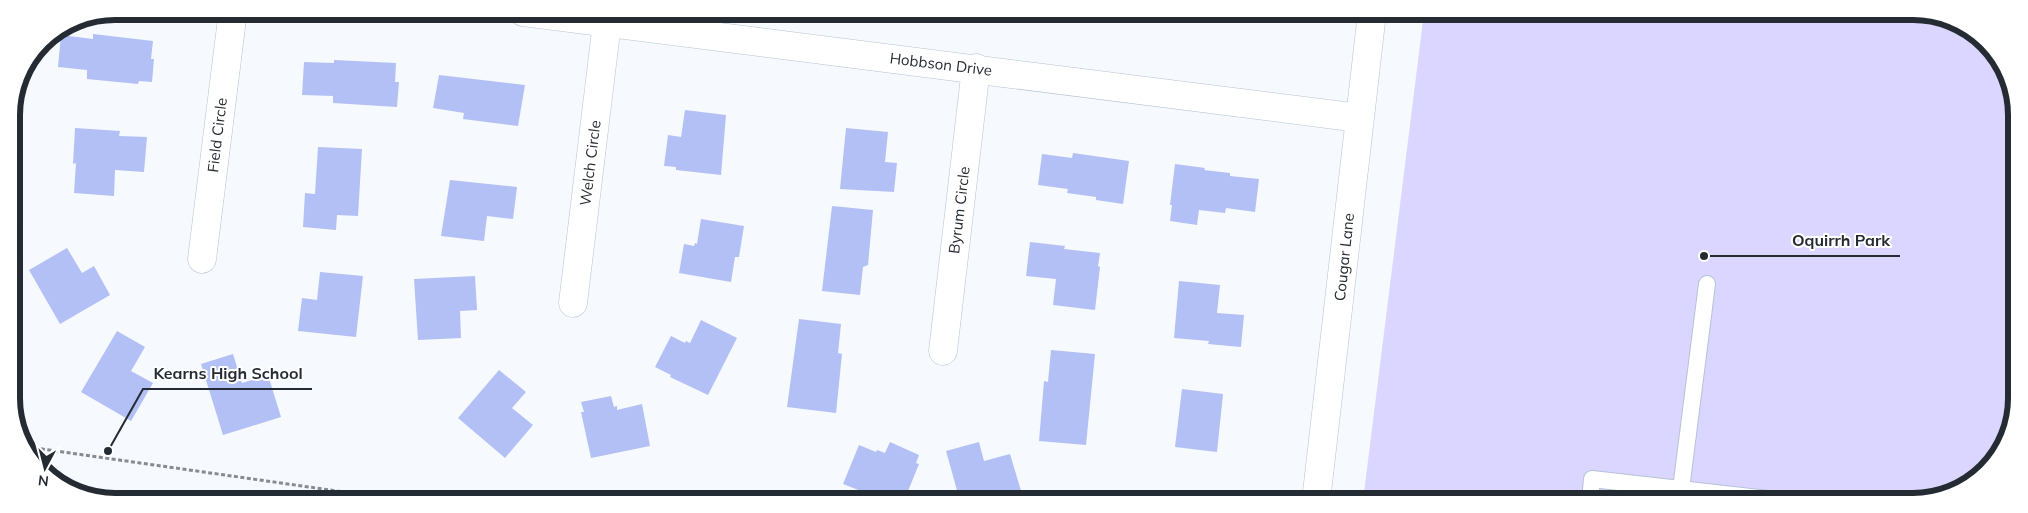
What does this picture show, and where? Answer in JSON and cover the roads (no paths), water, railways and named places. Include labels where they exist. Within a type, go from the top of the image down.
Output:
[{"type":"street","name":"Field Circle","points":[[202,259],[231,20]]},
{"type":"street","name":"Hobbson Drive","points":[[582,20],[976,68],[1359,118]]},
{"type":"street","name":"Cougar Lane","points":[[1317,493],[1371,20]]},
{"type":"street","name":"Welch Circle","points":[[573,303],[607,24]]},
{"type":"street","name":"Byrum Circle","points":[[943,351],[976,68]]},
{"type":"lane","points":[[1681,489],[1707,284]]},
{"type":"lane","points":[[1591,493],[1592,479],[1716,493]]},
{"type":"place","name":"Oquirrh Park","points":[[1704,256]]},
{"type":"place","name":"Kearns High School","points":[[108,451]]}]
